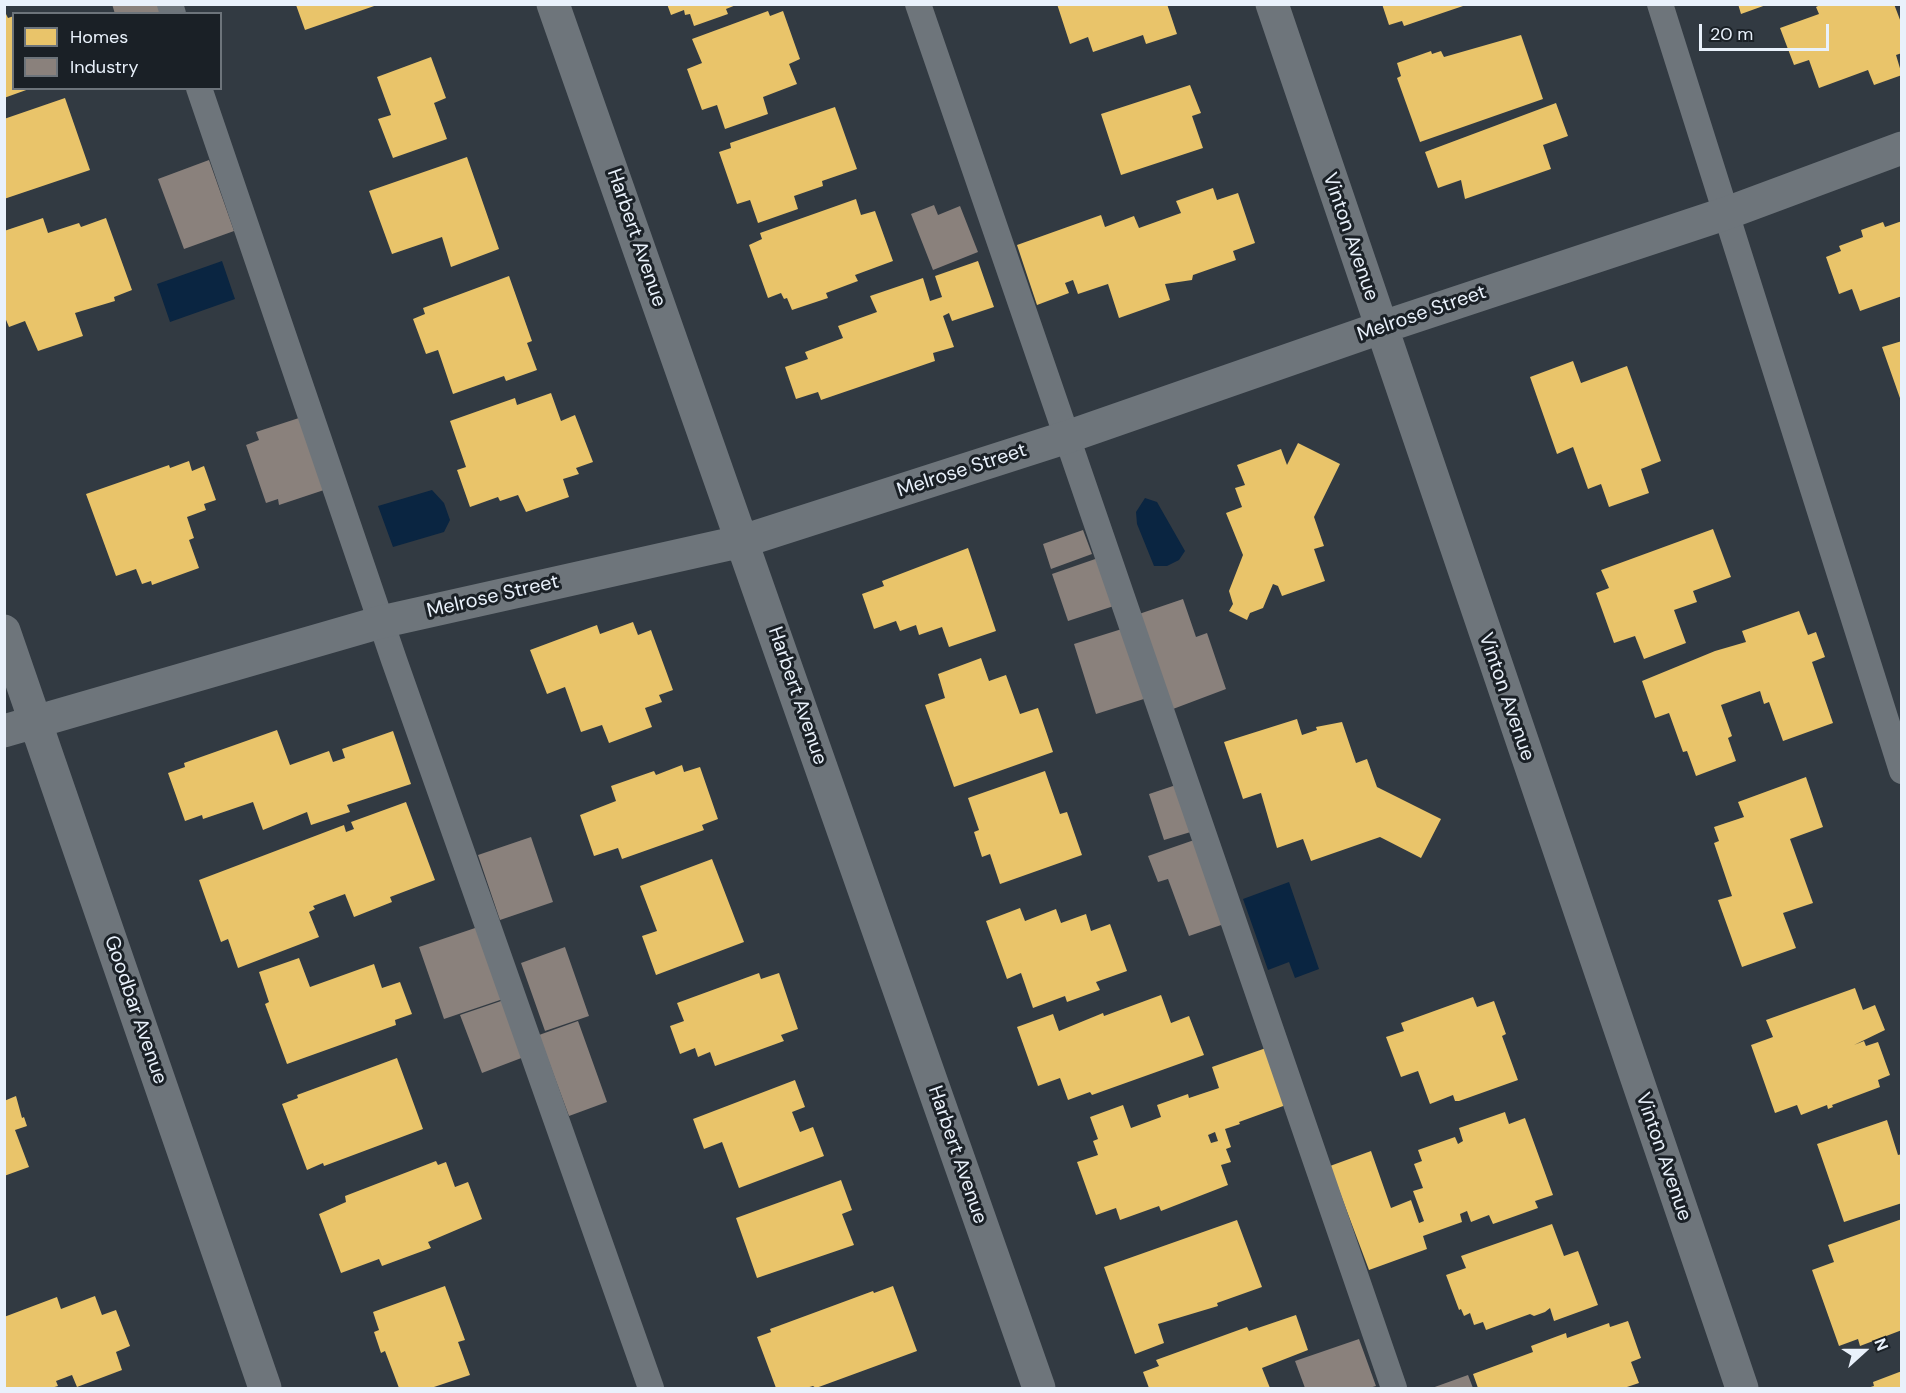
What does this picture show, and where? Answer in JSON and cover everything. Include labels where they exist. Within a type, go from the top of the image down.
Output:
[{"type":"street","name":"Harbert Avenue","points":[[553,4],[1039,1389]]},
{"type":"street","name":"Vinton Avenue","points":[[1272,4],[1380,328],[1742,1389]]},
{"type":"street","name":"Melrose Street","points":[[20,726],[381,621],[743,541],[1067,437],[1380,328],[1727,213],[1902,148]]},
{"type":"street","name":"Goodbar Avenue","points":[[4,631],[20,726],[265,1389]]},
{"type":"lane","points":[[918,4],[1395,1389]]},
{"type":"lane","points":[[1660,4],[1902,771]]},
{"type":"lane","points":[[200,90],[381,621],[651,1389]]},
{"type":"water","points":[[222,261],[235,299],[170,322],[157,284]]},
{"type":"water","points":[[432,490],[444,503],[450,520],[444,532],[393,547],[378,506]]},
{"type":"water","points":[[1145,498],[1157,502],[1185,551],[1179,560],[1167,566],[1154,566],[1137,524],[1136,512]]},
{"type":"water","points":[[1289,882],[1319,969],[1295,978],[1289,962],[1268,970],[1243,899]]},
{"type":"building: Homes","points":[[667,4],[736,5],[726,9],[728,14],[694,26],[690,14],[685,15],[684,10],[671,15]]},
{"type":"building: Homes","points":[[1057,4],[1167,4],[1177,34],[1146,44],[1143,35],[1093,52],[1088,37],[1070,44]]},
{"type":"building: Homes","points":[[1382,4],[1466,5],[1404,26],[1402,21],[1389,25]]},
{"type":"building: Homes","points":[[1738,4],[1766,4],[1766,5],[1741,14]]},
{"type":"building: Homes","points":[[1822,4],[1894,4],[1902,25],[1902,53],[1896,55],[1902,75],[1874,85],[1868,70],[1819,88],[1809,60],[1794,65],[1780,28],[1819,14],[1816,7]]},
{"type":"building: Homes","points":[[296,5],[377,5],[305,30]]},
{"type":"building: Homes","points":[[4,10],[8,18],[12,17],[12,90],[26,90],[4,98]]},
{"type":"building: Homes","points":[[768,11],[770,16],[783,11],[800,59],[789,64],[797,84],[763,97],[768,114],[725,129],[717,105],[702,110],[687,69],[702,63],[692,39]]},
{"type":"building: Homes","points":[[1521,35],[1543,99],[1420,142],[1397,78],[1401,76],[1397,63],[1431,51],[1432,54],[1441,51],[1444,57]]},
{"type":"building: Homes","points":[[431,57],[446,98],[434,103],[447,139],[393,158],[378,119],[391,115],[377,77]]},
{"type":"building: Homes","points":[[1190,85],[1201,113],[1192,116],[1203,148],[1121,175],[1101,114]]},
{"type":"building: Homes","points":[[65,98],[90,170],[4,199],[4,119]]},
{"type":"building: Homes","points":[[1556,103],[1568,136],[1543,145],[1551,169],[1465,199],[1461,180],[1438,188],[1425,152]]},
{"type":"building: Homes","points":[[835,107],[857,169],[822,181],[823,186],[794,196],[798,209],[758,223],[750,200],[737,204],[719,152],[731,148],[730,143]]},
{"type":"building: Homes","points":[[467,157],[499,249],[451,267],[442,237],[392,254],[369,191]]},
{"type":"building: Homes","points":[[1213,188],[1217,200],[1238,193],[1255,243],[1233,251],[1236,260],[1193,275],[1192,280],[1165,284],[1170,300],[1119,318],[1108,284],[1078,294],[1073,280],[1065,283],[1069,293],[1037,305],[1017,245],[1101,215],[1105,227],[1134,216],[1139,228],[1181,213],[1176,201]]},
{"type":"building: Homes","points":[[856,199],[861,215],[875,211],[893,261],[855,275],[858,281],[826,293],[828,298],[792,310],[787,298],[784,299],[781,293],[768,298],[749,245],[762,239],[760,233]]},
{"type":"building: Homes","points":[[43,218],[48,233],[79,223],[81,227],[106,218],[132,290],[114,297],[115,301],[75,313],[83,336],[38,351],[25,321],[9,327],[4,315],[4,231]]},
{"type":"building: Homes","points":[[1902,221],[1902,296],[1860,311],[1852,289],[1839,294],[1826,257],[1841,251],[1839,246],[1863,237],[1861,230],[1883,222],[1885,227]]},
{"type":"building: Homes","points":[[978,261],[994,307],[952,321],[949,313],[943,316],[954,347],[933,353],[935,361],[821,400],[818,392],[796,399],[785,367],[808,359],[805,352],[843,338],[838,326],[877,312],[870,296],[923,278],[930,301],[942,297],[935,276]]},
{"type":"building: Homes","points":[[509,276],[532,341],[527,343],[537,370],[506,381],[504,376],[453,394],[438,350],[426,354],[413,319],[425,314],[423,308]]},
{"type":"building: Homes","points":[[1902,341],[1902,401],[1901,401],[1882,347]]},
{"type":"building: Homes","points":[[1573,361],[1581,383],[1627,366],[1661,461],[1641,469],[1649,493],[1609,507],[1601,484],[1588,489],[1573,447],[1557,454],[1530,377]]},
{"type":"building: Homes","points":[[551,393],[561,421],[575,415],[593,462],[576,468],[579,474],[563,479],[569,497],[526,512],[518,495],[500,501],[498,497],[470,507],[457,470],[466,467],[450,421],[515,398],[517,405]]},
{"type":"building: Homes","points":[[1298,443],[1340,464],[1314,517],[1324,546],[1314,549],[1325,581],[1282,596],[1278,586],[1273,584],[1263,608],[1250,613],[1247,620],[1229,611],[1233,604],[1229,591],[1243,555],[1226,513],[1242,507],[1235,488],[1245,485],[1237,465],[1281,449],[1287,465]]},
{"type":"building: Homes","points":[[189,461],[192,471],[204,466],[216,500],[204,504],[206,510],[187,517],[194,538],[189,540],[199,568],[152,585],[151,581],[142,584],[136,569],[116,576],[86,494],[169,465],[170,468]]},
{"type":"building: Homes","points":[[1713,529],[1731,577],[1693,591],[1697,602],[1674,610],[1686,643],[1644,659],[1635,636],[1614,643],[1596,593],[1609,588],[1601,570]]},
{"type":"building: Homes","points":[[968,548],[996,631],[949,647],[942,627],[919,635],[916,625],[900,631],[896,621],[874,629],[862,594],[884,586],[882,581]]},
{"type":"building: Homes","points":[[1799,611],[1808,635],[1816,632],[1825,657],[1812,662],[1833,723],[1783,741],[1769,702],[1764,704],[1760,691],[1721,705],[1732,736],[1728,738],[1736,761],[1696,776],[1687,751],[1683,752],[1669,713],[1655,718],[1642,681],[1715,651],[1746,642],[1742,631]]},
{"type":"building: Homes","points":[[633,622],[638,635],[651,630],[673,690],[659,695],[662,702],[645,708],[652,727],[609,743],[602,725],[581,732],[565,687],[547,694],[530,650],[597,625],[600,634]]},
{"type":"building: Homes","points":[[981,658],[989,681],[1006,675],[1020,714],[1038,708],[1053,752],[954,787],[925,705],[945,698],[938,674]]},
{"type":"building: Homes","points":[[1297,719],[1302,735],[1317,730],[1316,727],[1342,722],[1356,763],[1367,759],[1377,787],[1441,819],[1421,858],[1380,837],[1311,861],[1303,839],[1277,848],[1261,793],[1243,799],[1224,742]]},
{"type":"building: Homes","points":[[277,730],[290,765],[329,751],[333,762],[345,758],[342,749],[393,731],[411,784],[347,805],[350,812],[311,825],[307,812],[263,830],[253,802],[203,819],[202,815],[185,821],[168,773],[185,767],[184,763]]},
{"type":"building: Homes","points":[[682,765],[684,772],[700,767],[718,819],[702,825],[704,830],[622,859],[618,848],[594,856],[580,815],[616,801],[611,786],[654,771],[656,775]]},
{"type":"building: Homes","points":[[1045,771],[1060,814],[1067,812],[1082,855],[1000,884],[990,854],[982,857],[974,832],[979,830],[968,798]]},
{"type":"building: Homes","points":[[1806,777],[1823,827],[1790,839],[1813,903],[1783,913],[1796,948],[1742,967],[1718,900],[1732,896],[1714,843],[1719,841],[1714,827],[1744,817],[1738,802]]},
{"type":"building: Homes","points":[[406,802],[435,880],[390,897],[392,902],[354,917],[345,894],[313,906],[315,909],[309,912],[319,937],[238,968],[228,939],[221,942],[199,880],[344,825],[346,832],[354,829],[351,822]]},
{"type":"building: Homes","points":[[712,859],[744,942],[656,975],[642,936],[657,931],[640,886]]},
{"type":"building: Homes","points":[[1020,908],[1025,921],[1056,909],[1061,923],[1086,914],[1091,931],[1110,924],[1127,971],[1096,982],[1100,990],[1067,1002],[1065,996],[1033,1008],[1021,973],[1007,979],[986,921]]},
{"type":"building: Homes","points":[[299,958],[310,987],[374,964],[382,988],[400,982],[412,1014],[395,1020],[396,1025],[287,1064],[265,1004],[269,1002],[259,972]]},
{"type":"building: Homes","points":[[759,973],[761,979],[779,973],[798,1029],[781,1035],[784,1041],[715,1066],[710,1052],[698,1057],[695,1048],[680,1054],[670,1026],[684,1021],[677,1003]]},
{"type":"building: Homes","points":[[1855,988],[1863,1010],[1875,1005],[1885,1030],[1854,1045],[1864,1041],[1866,1046],[1878,1042],[1890,1075],[1878,1080],[1880,1087],[1832,1105],[1833,1107],[1828,1109],[1827,1105],[1801,1115],[1797,1105],[1775,1113],[1751,1045],[1773,1037],[1766,1020]]},
{"type":"building: Homes","points":[[1161,995],[1171,1023],[1189,1016],[1204,1055],[1092,1095],[1090,1092],[1068,1100],[1060,1078],[1038,1086],[1017,1027],[1053,1014],[1059,1031],[1103,1013],[1104,1016]]},
{"type":"building: Homes","points":[[1473,997],[1477,1007],[1494,1001],[1506,1034],[1502,1036],[1518,1080],[1459,1101],[1455,1101],[1453,1095],[1430,1104],[1418,1071],[1401,1077],[1386,1037],[1404,1031],[1401,1023]]},
{"type":"building: Homes","points":[[1266,1048],[1286,1105],[1225,1129],[1231,1147],[1226,1149],[1231,1162],[1221,1165],[1228,1185],[1161,1211],[1159,1206],[1120,1220],[1116,1208],[1096,1215],[1077,1162],[1098,1155],[1093,1141],[1098,1139],[1090,1117],[1123,1105],[1131,1128],[1161,1117],[1157,1105],[1188,1094],[1189,1098],[1219,1088],[1212,1067]],"holes":[[[1215,1132],[1218,1141],[1211,1143],[1208,1135]]]},
{"type":"building: Homes","points":[[397,1058],[423,1129],[324,1166],[323,1163],[307,1170],[282,1104],[298,1098],[297,1095]]},
{"type":"building: Homes","points":[[795,1080],[805,1107],[792,1112],[800,1132],[813,1127],[824,1156],[739,1188],[722,1142],[704,1149],[693,1119]]},
{"type":"building: Homes","points":[[16,1096],[22,1118],[24,1117],[27,1126],[15,1130],[29,1167],[4,1176],[4,1101]]},
{"type":"building: Homes","points":[[1505,1112],[1509,1124],[1525,1118],[1553,1195],[1535,1201],[1538,1208],[1493,1224],[1489,1215],[1471,1222],[1467,1211],[1460,1214],[1462,1222],[1423,1236],[1427,1249],[1369,1270],[1330,1166],[1371,1151],[1391,1208],[1411,1200],[1419,1223],[1424,1221],[1413,1191],[1423,1188],[1414,1164],[1422,1161],[1418,1150],[1455,1137],[1458,1144],[1463,1141],[1459,1128]]},
{"type":"building: Homes","points":[[1887,1120],[1898,1155],[1902,1154],[1902,1203],[1844,1222],[1817,1144]]},
{"type":"building: Homes","points":[[436,1161],[438,1165],[446,1162],[455,1187],[468,1182],[482,1219],[428,1242],[431,1248],[382,1266],[379,1259],[341,1273],[319,1214],[346,1202],[345,1196]]},
{"type":"building: Homes","points":[[841,1180],[852,1210],[842,1214],[854,1245],[757,1278],[736,1218]]},
{"type":"building: Homes","points":[[1902,1219],[1902,1330],[1860,1346],[1858,1339],[1839,1346],[1812,1270],[1834,1262],[1828,1245]]},
{"type":"building: Homes","points":[[1237,1220],[1262,1287],[1217,1303],[1218,1306],[1158,1324],[1164,1343],[1135,1354],[1104,1267]]},
{"type":"building: Homes","points":[[1552,1224],[1564,1256],[1578,1251],[1598,1305],[1554,1321],[1550,1308],[1534,1316],[1530,1314],[1486,1330],[1483,1322],[1474,1325],[1470,1313],[1464,1316],[1461,1309],[1459,1310],[1446,1275],[1466,1268],[1461,1256]]},
{"type":"building: Homes","points":[[445,1286],[465,1340],[458,1342],[470,1375],[431,1388],[399,1388],[385,1351],[381,1353],[374,1332],[379,1330],[373,1312]]},
{"type":"building: Homes","points":[[893,1286],[917,1351],[816,1388],[813,1386],[776,1388],[757,1337],[771,1332],[770,1329],[873,1291],[874,1293]]},
{"type":"building: Homes","points":[[95,1296],[102,1315],[116,1310],[130,1346],[116,1352],[122,1370],[77,1387],[72,1375],[56,1381],[58,1386],[51,1388],[4,1388],[4,1317],[57,1297],[61,1309]]},
{"type":"building: Homes","points":[[1296,1315],[1308,1350],[1262,1368],[1270,1388],[1149,1388],[1143,1372],[1159,1366],[1156,1360],[1247,1327],[1249,1331]]},
{"type":"building: Homes","points":[[1628,1321],[1641,1358],[1631,1362],[1639,1383],[1624,1388],[1478,1388],[1473,1374],[1533,1352],[1531,1346],[1566,1333],[1567,1338],[1609,1323],[1610,1327]]},
{"type":"building: Homes","points":[[1902,1371],[1902,1388],[1867,1388],[1874,1386],[1873,1382]]},
{"type":"building: Industry","points":[[112,4],[158,4],[160,12],[114,12]]},
{"type":"building: Industry","points":[[209,160],[234,231],[184,249],[158,179]]},
{"type":"building: Industry","points":[[934,205],[938,215],[960,206],[978,252],[933,270],[911,214]]},
{"type":"building: Industry","points":[[302,417],[327,489],[279,505],[278,499],[266,503],[246,445],[259,440],[256,432]]},
{"type":"building: Industry","points":[[1083,530],[1092,554],[1051,569],[1043,544]]},
{"type":"building: Industry","points":[[1101,557],[1117,605],[1068,621],[1052,574]]},
{"type":"building: Industry","points":[[1183,599],[1196,637],[1207,633],[1226,689],[1173,709],[1139,614]]},
{"type":"building: Industry","points":[[1125,628],[1147,698],[1096,714],[1074,644]]},
{"type":"building: Industry","points":[[1179,784],[1194,831],[1164,840],[1149,794]]},
{"type":"building: Industry","points":[[531,837],[553,902],[500,920],[478,855]]},
{"type":"building: Industry","points":[[1197,839],[1227,923],[1189,936],[1168,879],[1158,882],[1148,856]]},
{"type":"building: Industry","points":[[478,927],[503,999],[444,1019],[419,947]]},
{"type":"building: Industry","points":[[565,947],[589,1016],[545,1031],[521,963]]},
{"type":"building: Industry","points":[[504,1000],[524,1057],[482,1073],[460,1015]]},
{"type":"building: Industry","points":[[578,1021],[607,1102],[569,1116],[539,1035]]},
{"type":"building: Industry","points":[[1359,1339],[1376,1386],[1369,1388],[1305,1388],[1295,1361]]},
{"type":"building: Industry","points":[[1468,1375],[1473,1388],[1432,1388]]}]
